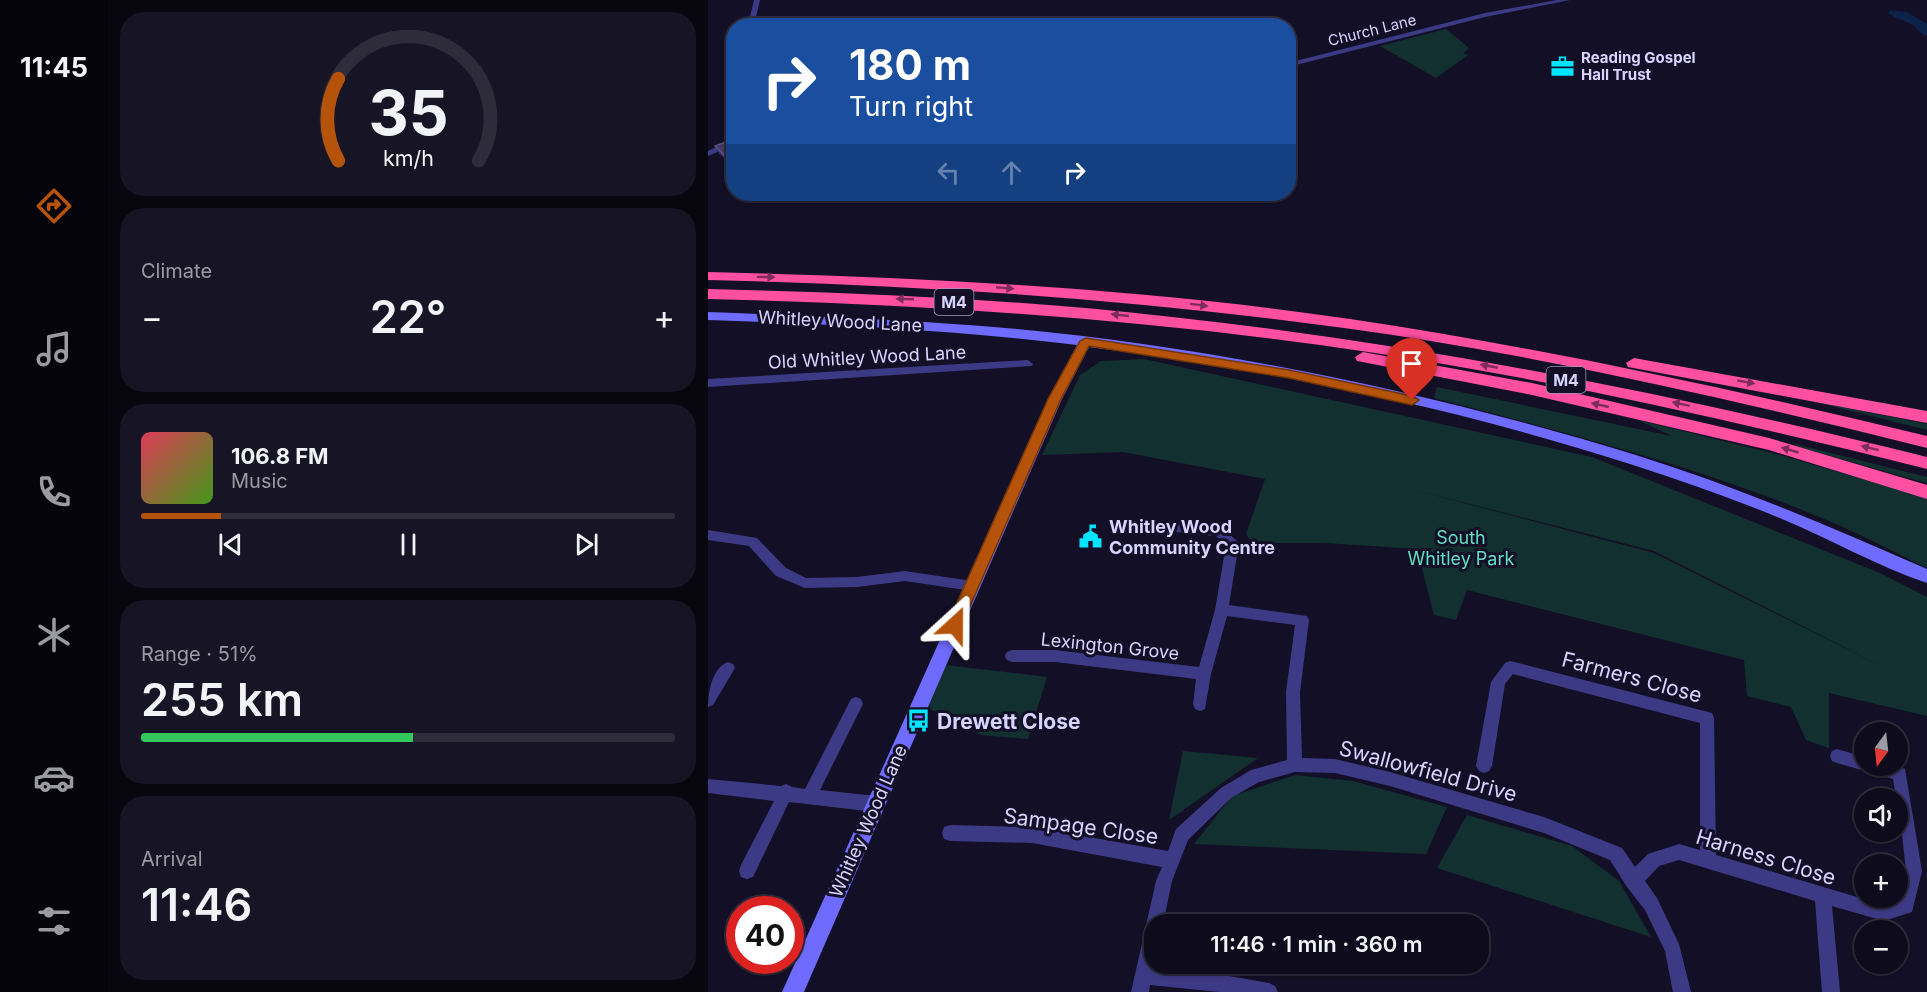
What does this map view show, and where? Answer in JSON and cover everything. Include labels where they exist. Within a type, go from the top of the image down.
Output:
[{"type":"highway","name":"M4","points":[[708,276],[947,283],[1057,291],[1298,317],[1480,345],[1614,360],[1927,417]]},
{"type":"highway","name":"M4","points":[[708,294],[956,302],[1199,323],[1392,349],[1556,378],[1695,407],[1927,463]]},
{"type":"highway","name":"M4","points":[[1199,323],[1532,389],[1653,417],[1769,444],[1927,492]]},
{"type":"highway","name":"M4","points":[[1480,345],[1704,390],[1927,442]]},
{"type":"main road","name":"Whitley Wood Lane","points":[[708,316],[927,325],[1086,341],[1055,399],[793,992]]},
{"type":"main road","points":[[1086,341],[1221,362],[1353,387],[1570,440],[1673,472],[1778,509],[1927,576]]},
{"type":"street","points":[[752,18],[757,0]]},
{"type":"street","name":"Church Lane","points":[[1296,63],[1485,15],[1568,0]]},
{"type":"street","points":[[708,154],[726,145]]},
{"type":"street","name":"Old Whitley Wood Lane","points":[[708,383],[1028,364]]},
{"type":"street","points":[[1150,526],[1219,531],[1233,543],[1222,610],[1204,674],[1200,704]]},
{"type":"street","points":[[708,535],[753,542],[781,572],[805,583],[857,582],[905,576],[972,586]]},
{"type":"street","points":[[1222,610],[1302,620],[1293,692],[1295,765]]},
{"type":"street","name":"Lexington Grove","points":[[1012,656],[1055,656],[1204,674]]},
{"type":"street","name":"Farmers Close","points":[[1484,766],[1498,682],[1510,667],[1707,718],[1708,860]]},
{"type":"street","points":[[708,700],[728,668]]},
{"type":"street","points":[[810,795],[856,704]]},
{"type":"street","name":"Harness Close","points":[[1837,756],[1854,761]]},
{"type":"street","name":"Swallowfield Drive","points":[[1141,984],[1170,860],[1182,834],[1226,793],[1256,775],[1295,765],[1346,768],[1544,825],[1616,854],[1651,904],[1673,950],[1682,992]]},
{"type":"street","name":"Harness Close","points":[[1633,881],[1654,860],[1678,852],[1884,913],[1906,906],[1914,871],[1900,776]]},
{"type":"street","points":[[708,786],[786,792],[876,804]]},
{"type":"street","points":[[747,871],[786,792]]},
{"type":"street","name":"Sampage Close","points":[[950,833],[1032,836],[1170,860]]},
{"type":"street","points":[[1823,896],[1831,992]]},
{"type":"street","points":[[1141,984],[1218,983],[1269,992]]},
{"type":"green space","points":[[1446,29],[1469,48],[1463,53],[1468,55],[1436,78],[1380,46]]},
{"type":"green space","name":"South Whitley Park","points":[[1144,359],[1592,457],[1880,573],[1927,597],[1927,716],[1829,693],[1829,748],[1806,740],[1791,707],[1747,696],[1744,660],[1467,590],[1456,620],[1434,615],[1417,549],[1325,543],[1252,543],[1246,534],[1265,479],[1123,452],[1042,455],[1080,375],[1101,361]],"holes":[[[1407,488],[1654,551],[1889,670],[1654,553]]]},
{"type":"green space","points":[[1437,387],[1672,436],[1638,420],[1780,455],[1927,498],[1927,568],[1841,526],[1732,484],[1633,452],[1434,398]]},
{"type":"green space","points":[[1811,401],[1927,424],[1927,430]]},
{"type":"green space","points":[[1791,443],[1927,477],[1927,483],[1798,447]]},
{"type":"green space","points":[[945,665],[1047,677],[1028,739],[981,735],[926,707]]},
{"type":"green space","points":[[1183,751],[1258,758],[1169,820]]},
{"type":"green space","points":[[1295,775],[1353,781],[1447,807],[1426,854],[1194,844],[1232,796]]},
{"type":"green space","points":[[1467,815],[1572,846],[1619,881],[1651,937],[1437,868]]},
{"type":"water","points":[[1890,10],[1907,12],[1927,24],[1927,36],[1911,24],[1888,13]]},
{"type":"building","points":[[726,142],[726,154],[724,155],[715,146]]},
{"type":"place","name":"Reading Gospel Hall Trust","points":[[1563,66]]},
{"type":"place","name":"Whitley Wood Community Centre","points":[[1091,536]]},
{"type":"place","name":"Drewett Close","points":[[919,721]]},
{"type":"route","points":[[955,625],[1055,399],[1086,341],[1289,374],[1412,400]]}]
